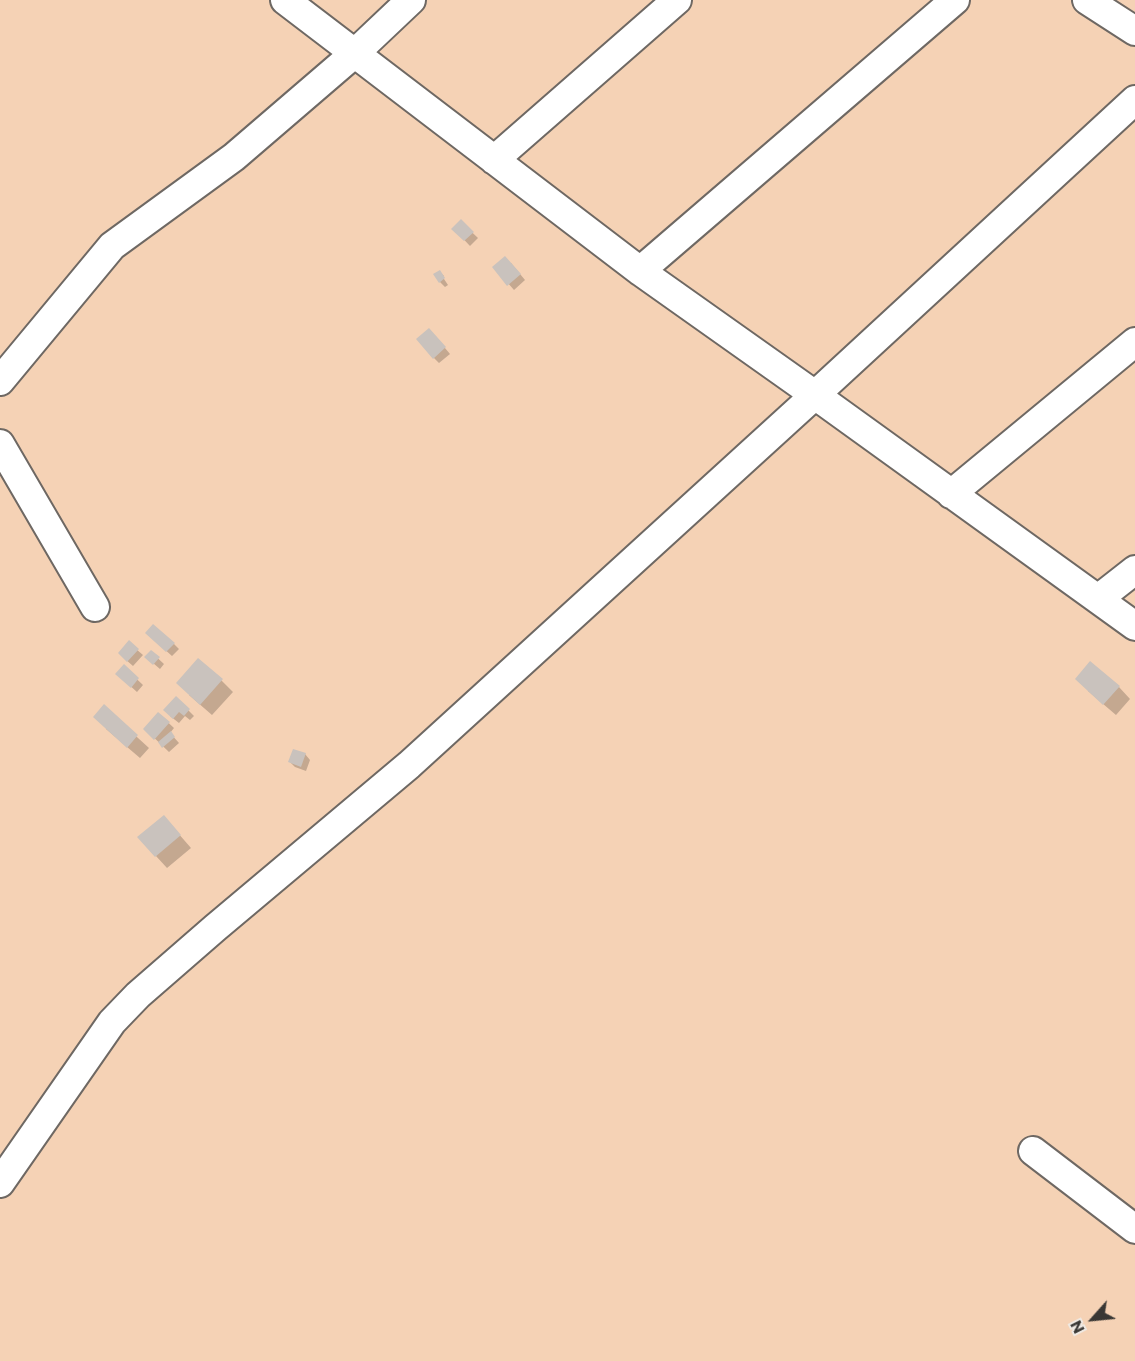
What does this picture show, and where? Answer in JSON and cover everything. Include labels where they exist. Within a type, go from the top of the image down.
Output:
[{"type":"street","points":[[285,0],[640,272],[1135,626]]},
{"type":"street","points":[[0,381],[112,246],[234,157],[355,53],[411,0]]},
{"type":"street","points":[[494,160],[677,0]]},
{"type":"street","points":[[640,272],[955,0]]},
{"type":"street","points":[[1087,0],[1135,31]]},
{"type":"street","points":[[0,1183],[112,1022],[138,995],[409,765],[1135,100]]},
{"type":"street","points":[[951,494],[1135,342]]},
{"type":"street","points":[[0,444],[95,607]]},
{"type":"street","points":[[1098,599],[1135,570]]},
{"type":"street","points":[[1033,1151],[1135,1229]]},
{"type":"shaded area","points":[[0,0],[1135,0],[1135,1361],[0,1361]]},
{"type":"building","points":[[461,219],[474,232],[464,241],[451,229]]},
{"type":"building","points":[[505,256],[521,274],[507,286],[492,267]]},
{"type":"building","points":[[440,270],[445,278],[439,283],[433,274]]},
{"type":"building","points":[[429,328],[446,347],[433,359],[416,339]]},
{"type":"building","points":[[153,624],[175,643],[166,652],[145,633]]},
{"type":"building","points":[[129,640],[139,649],[127,662],[118,653]]},
{"type":"building","points":[[151,650],[160,657],[153,665],[144,657]]},
{"type":"building","points":[[198,658],[223,679],[200,705],[176,683]]},
{"type":"building","points":[[1090,661],[1120,686],[1103,705],[1075,679]]},
{"type":"building","points":[[124,664],[139,678],[131,688],[115,674]]},
{"type":"building","points":[[176,696],[190,709],[184,716],[179,712],[173,719],[163,710]]},
{"type":"building","points":[[104,704],[138,735],[127,748],[93,717]]},
{"type":"building","points":[[158,712],[170,722],[154,740],[143,729]]},
{"type":"building","points":[[171,731],[175,737],[162,748],[158,742]]},
{"type":"building","points":[[293,749],[306,753],[301,767],[288,762]]},
{"type":"building","points":[[164,815],[181,835],[155,857],[137,837]]}]
